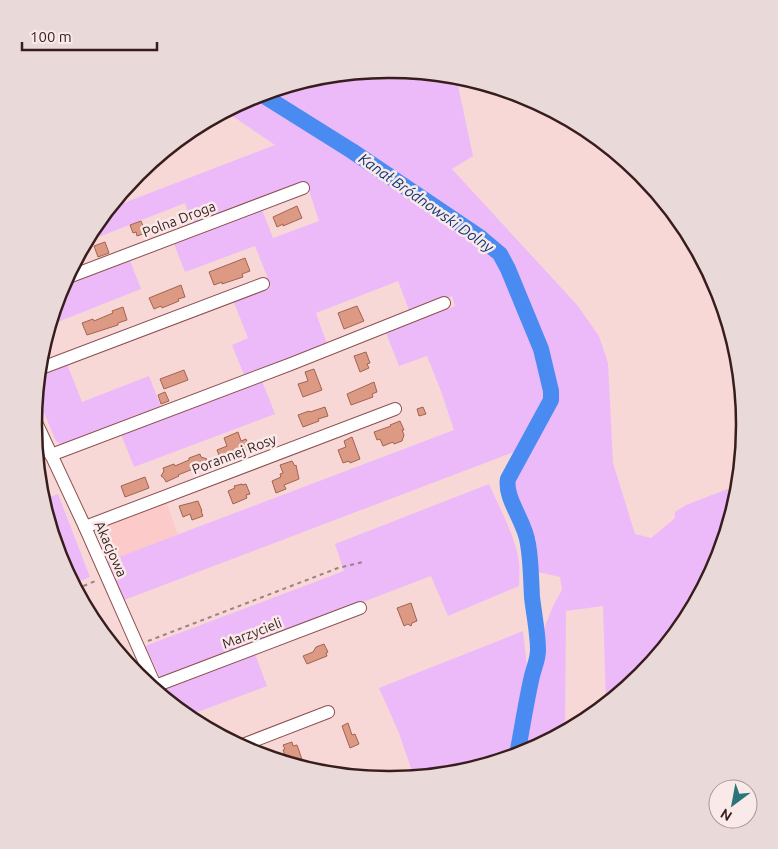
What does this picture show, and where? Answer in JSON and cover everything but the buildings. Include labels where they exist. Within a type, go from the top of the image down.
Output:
[{"type":"street","name":"Polna Droga","points":[[77,274],[303,188]]},
{"type":"street","points":[[47,366],[263,284]]},
{"type":"street","points":[[51,455],[291,364],[444,303]]},
{"type":"street","name":"Porannej Rosy","points":[[85,527],[395,409]]},
{"type":"street","name":"Akacjowa","points":[[43,437],[85,527],[150,675]]},
{"type":"street","name":"Marzycieli","points":[[163,686],[360,608]]},
{"type":"street","points":[[250,742],[328,712]]},
{"type":"path","points":[[137,646],[338,568],[363,562]]},
{"type":"path","points":[[83,586],[107,576]]},
{"type":"shaded area","points":[[389,78],[434,81],[458,85],[473,156],[452,169],[577,305],[599,336],[608,363],[613,463],[635,534],[651,538],[675,518],[675,512],[686,505],[730,488],[717,536],[700,578],[689,598],[650,653],[634,670],[606,694],[603,606],[566,611],[565,723],[522,745],[500,753],[457,764],[412,770],[399,733],[379,688],[523,631],[527,666],[523,686],[537,684],[542,634],[553,606],[562,590],[560,577],[538,572],[536,539],[512,483],[499,482],[514,452],[124,600],[108,561],[454,430],[427,356],[399,366],[386,333],[455,306],[452,296],[410,313],[398,281],[316,313],[327,344],[244,375],[232,345],[248,338],[233,300],[271,286],[255,246],[185,272],[173,241],[261,207],[273,238],[319,221],[306,181],[192,224],[185,203],[98,237],[122,204],[275,145],[232,116],[278,96],[344,81]]},
{"type":"shaded area","points":[[129,258],[141,289],[58,322],[74,280]]},
{"type":"shaded area","points":[[67,364],[82,402],[149,376],[161,407],[63,445],[56,441],[43,409],[46,371]]},
{"type":"shaded area","points":[[262,381],[275,414],[134,467],[121,434]]},
{"type":"shaded area","points":[[489,484],[507,522],[517,552],[519,586],[448,616],[431,576],[161,679],[145,646],[344,571],[335,544]]},
{"type":"shaded area","points":[[58,494],[90,577],[80,581],[78,578],[61,536],[50,497]]},
{"type":"shaded area","points":[[166,501],[178,535],[111,560],[97,528]]},
{"type":"shaded area","points":[[254,651],[267,686],[196,713],[166,689],[164,685]]},
{"type":"waterway","name":"Kanał Bródnowski Dolny","points":[[269,99],[352,151],[481,238],[500,254],[541,349],[551,391],[551,400],[508,479],[509,494],[528,544],[538,644],[519,746]]}]
